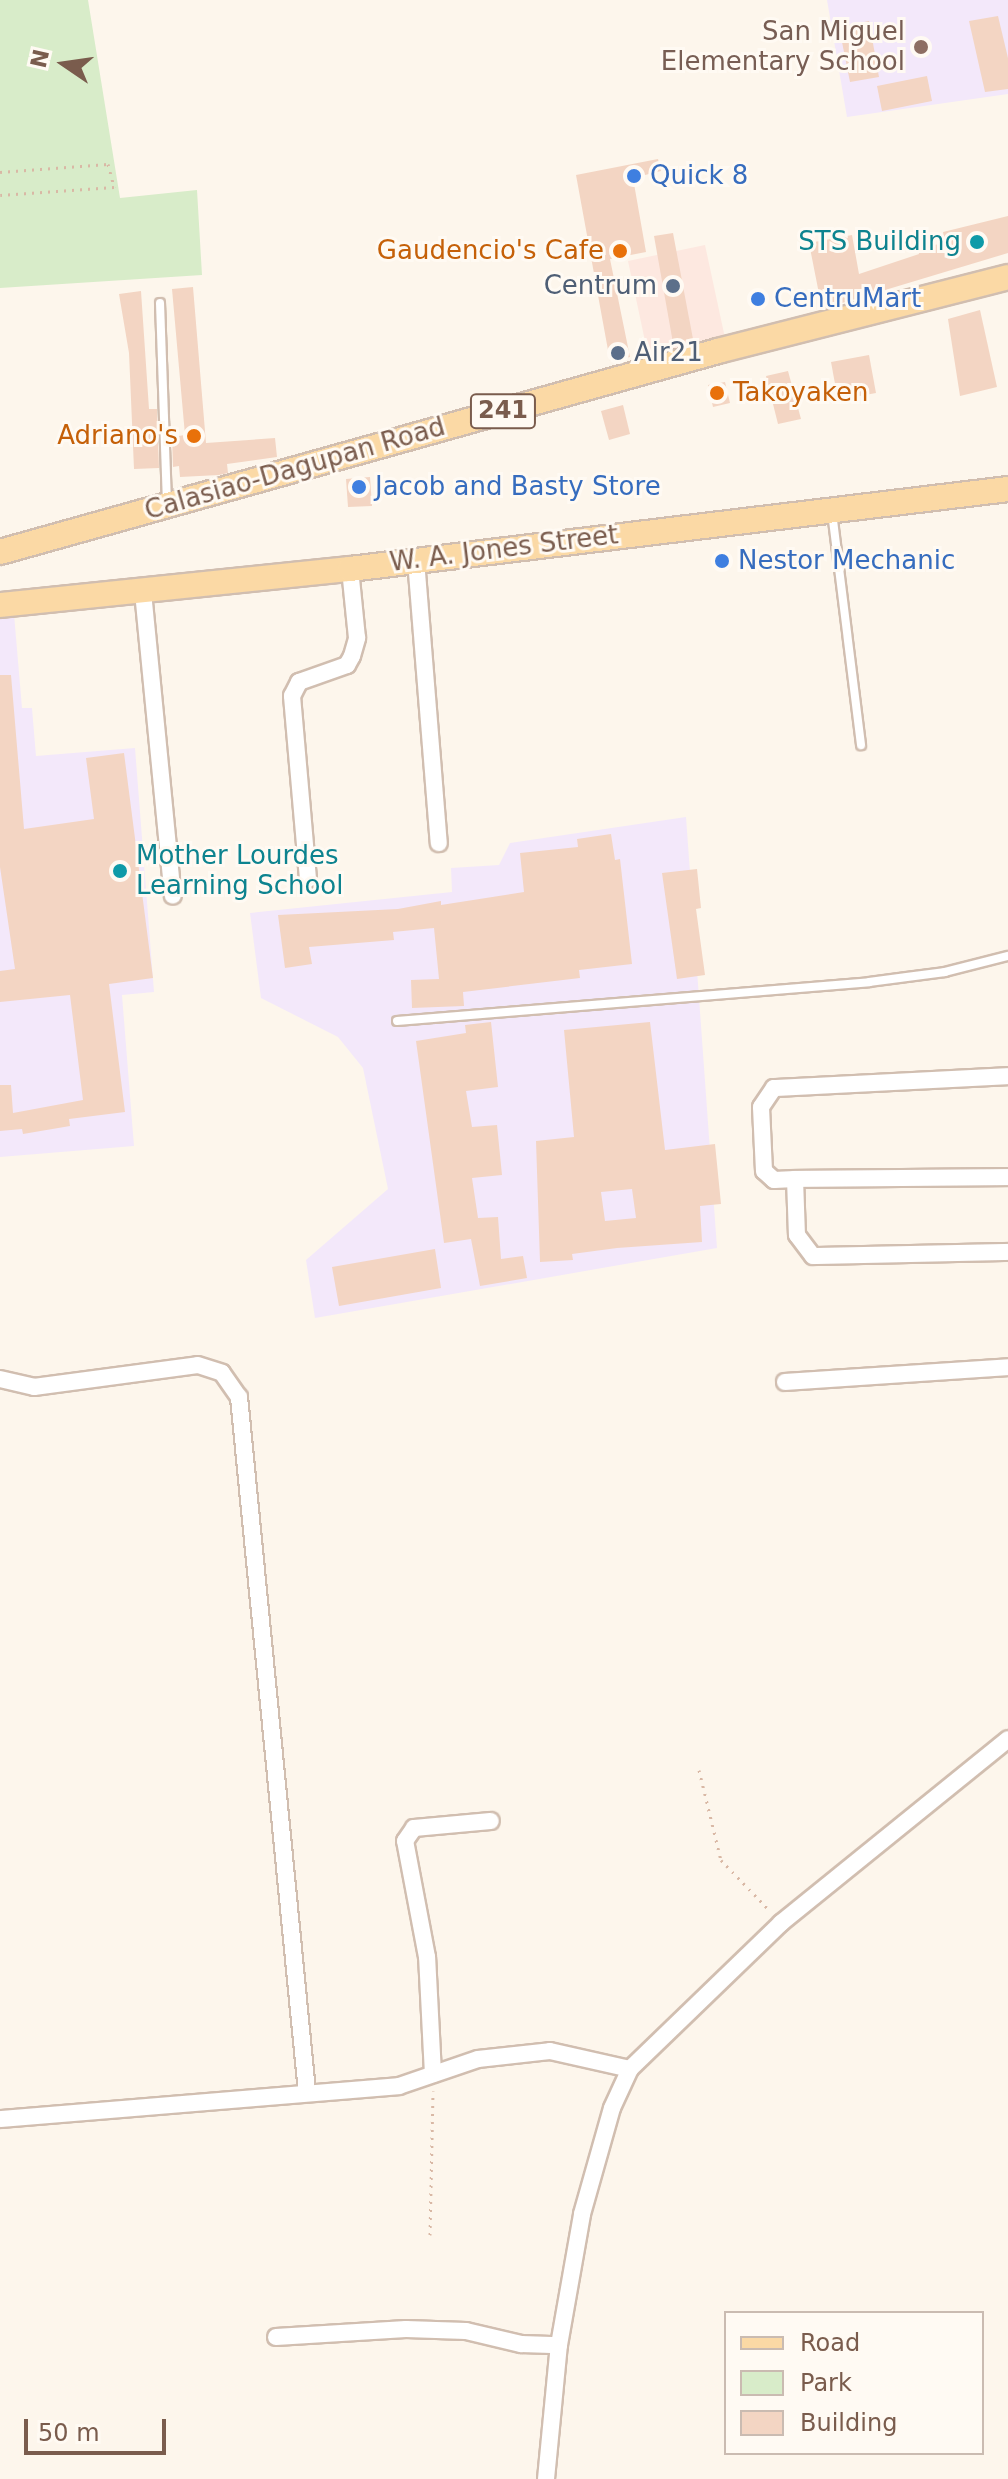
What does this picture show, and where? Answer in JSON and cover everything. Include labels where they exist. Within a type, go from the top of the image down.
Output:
[{"type":"main road","name":"Calasiao-Dagupan Road","points":[[0,552],[718,351],[1008,277]]},
{"type":"main road","name":"W. A. Jones Street","points":[[0,605],[350,569],[1008,489]]},
{"type":"street","points":[[416,560],[439,843]]},
{"type":"street","points":[[308,879],[292,696],[299,682],[347,665],[352,656],[357,638],[350,569]]},
{"type":"street","points":[[143,592],[173,896]]},
{"type":"street","points":[[1008,1076],[774,1088],[761,1107],[764,1171],[774,1180],[1008,1177]]},
{"type":"street","points":[[795,1179],[797,1235],[813,1256],[1008,1252]]},
{"type":"street","points":[[0,1379],[34,1387],[198,1365],[222,1373],[239,1397],[307,2092]]},
{"type":"street","points":[[785,1382],[1008,1367]]},
{"type":"street","points":[[546,2479],[559,2345],[601,2140],[630,2069],[781,1923],[1008,1739]]},
{"type":"street","points":[[433,2074],[427,1957],[405,1841],[414,1828],[491,1821]]},
{"type":"street","points":[[0,2119],[399,2086],[478,2059],[550,2051],[630,2069]]},
{"type":"street","points":[[276,2337],[406,2329],[466,2331],[521,2344],[559,2345]]},
{"type":"lane","points":[[160,303],[167,504]]},
{"type":"lane","points":[[832,508],[861,745]]},
{"type":"lane","points":[[397,1021],[869,982],[945,972],[1008,956]]},
{"type":"path","points":[[0,172],[108,164],[114,187],[0,195]]},
{"type":"path","points":[[699,1770],[721,1860],[781,1923]]},
{"type":"path","points":[[430,2235],[433,2074]]},
{"type":"shaded area","name":"San Miguel Elementary School","points":[[827,0],[1008,0],[1008,94],[847,117]]},
{"type":"shaded area","points":[[705,245],[725,338],[648,355],[628,261]]},
{"type":"shaded area","points":[[14,614],[22,708],[32,708],[36,756],[135,748],[154,992],[122,995],[134,1146],[0,1157],[0,615]]},
{"type":"shaded area","points":[[686,817],[717,1248],[315,1318],[306,1260],[388,1189],[363,1068],[338,1037],[261,998],[250,913],[452,892],[451,868],[499,865],[510,843]]},
{"type":"green space","points":[[0,0],[88,0],[120,198],[197,190],[202,275],[0,288]]},
{"type":"building","points":[[998,16],[1008,58],[1008,89],[985,92],[969,21]]},
{"type":"building","points":[[869,21],[879,77],[850,82],[839,27]]},
{"type":"building","points":[[927,76],[932,101],[882,111],[877,86]]},
{"type":"building","points":[[658,159],[661,171],[633,178],[646,252],[610,259],[630,357],[610,361],[576,175]]},
{"type":"building","points":[[1008,216],[1008,253],[822,309],[809,243],[852,235],[859,274],[919,254],[918,248],[945,243],[943,232]]},
{"type":"building","name":"Centrum","points":[[673,233],[693,339],[673,343],[654,236]]},
{"type":"building","points":[[193,287],[206,443],[275,438],[277,457],[227,464],[228,473],[219,475],[180,477],[179,466],[173,467],[172,437],[185,435],[172,289]]},
{"type":"building","points":[[141,291],[149,409],[157,409],[159,468],[134,469],[129,353],[119,294]]},
{"type":"building","points":[[980,310],[997,387],[960,396],[948,319]]},
{"type":"building","points":[[869,355],[876,393],[838,400],[831,362]]},
{"type":"building","points":[[788,371],[801,419],[778,424],[766,376]]},
{"type":"building","points":[[725,382],[730,403],[713,407],[708,385]]},
{"type":"building","points":[[623,405],[630,434],[609,440],[601,411]]},
{"type":"building","points":[[370,477],[372,506],[348,507],[346,479]]},
{"type":"building","points":[[0,675],[11,675],[24,829],[94,819],[86,758],[124,753],[153,978],[109,984],[125,1112],[69,1119],[70,1126],[23,1134],[22,1129],[0,1131],[0,1085],[11,1085],[13,1113],[83,1100],[70,995],[0,1002],[0,971],[15,969],[0,867]]},
{"type":"building","points":[[611,834],[615,860],[620,859],[632,964],[579,970],[580,978],[463,992],[464,1006],[412,1008],[411,980],[439,979],[434,928],[393,932],[394,940],[309,947],[312,964],[285,968],[278,915],[398,909],[441,901],[441,905],[524,892],[520,853],[578,847],[577,839]]},
{"type":"building","points":[[697,869],[701,908],[696,909],[705,975],[677,979],[662,873]]},
{"type":"building","points":[[491,1022],[498,1087],[466,1091],[472,1127],[497,1125],[502,1175],[472,1178],[478,1218],[498,1217],[501,1259],[523,1256],[527,1278],[480,1286],[471,1239],[444,1243],[416,1041],[466,1033],[465,1025]]},
{"type":"building","points":[[650,1022],[665,1150],[715,1144],[721,1204],[700,1206],[702,1242],[617,1248],[572,1254],[573,1260],[540,1262],[536,1141],[574,1137],[564,1030]],"holes":[[[632,1189],[636,1218],[605,1221],[601,1192]]]},
{"type":"building","points":[[435,1249],[441,1288],[339,1306],[332,1267]]},
{"type":"place","name":"San Miguel Elementary School","points":[[921,47]]},
{"type":"place","name":"Quick 8","points":[[634,176]]},
{"type":"place","name":"STS Building","points":[[977,242]]},
{"type":"place","name":"Gaudencio's Cafe","points":[[620,251]]},
{"type":"place","name":"Centrum","points":[[673,286]]},
{"type":"place","name":"CentruMart","points":[[758,299]]},
{"type":"place","name":"Air21","points":[[618,353]]},
{"type":"place","name":"Takoyaken","points":[[717,393]]},
{"type":"place","name":"Adriano's","points":[[194,436]]},
{"type":"place","name":"Jacob and Basty Store","points":[[359,487]]},
{"type":"place","name":"Nestor Mechanic","points":[[722,561]]},
{"type":"place","name":"Mother Lourdes Learning School","points":[[120,871]]}]
